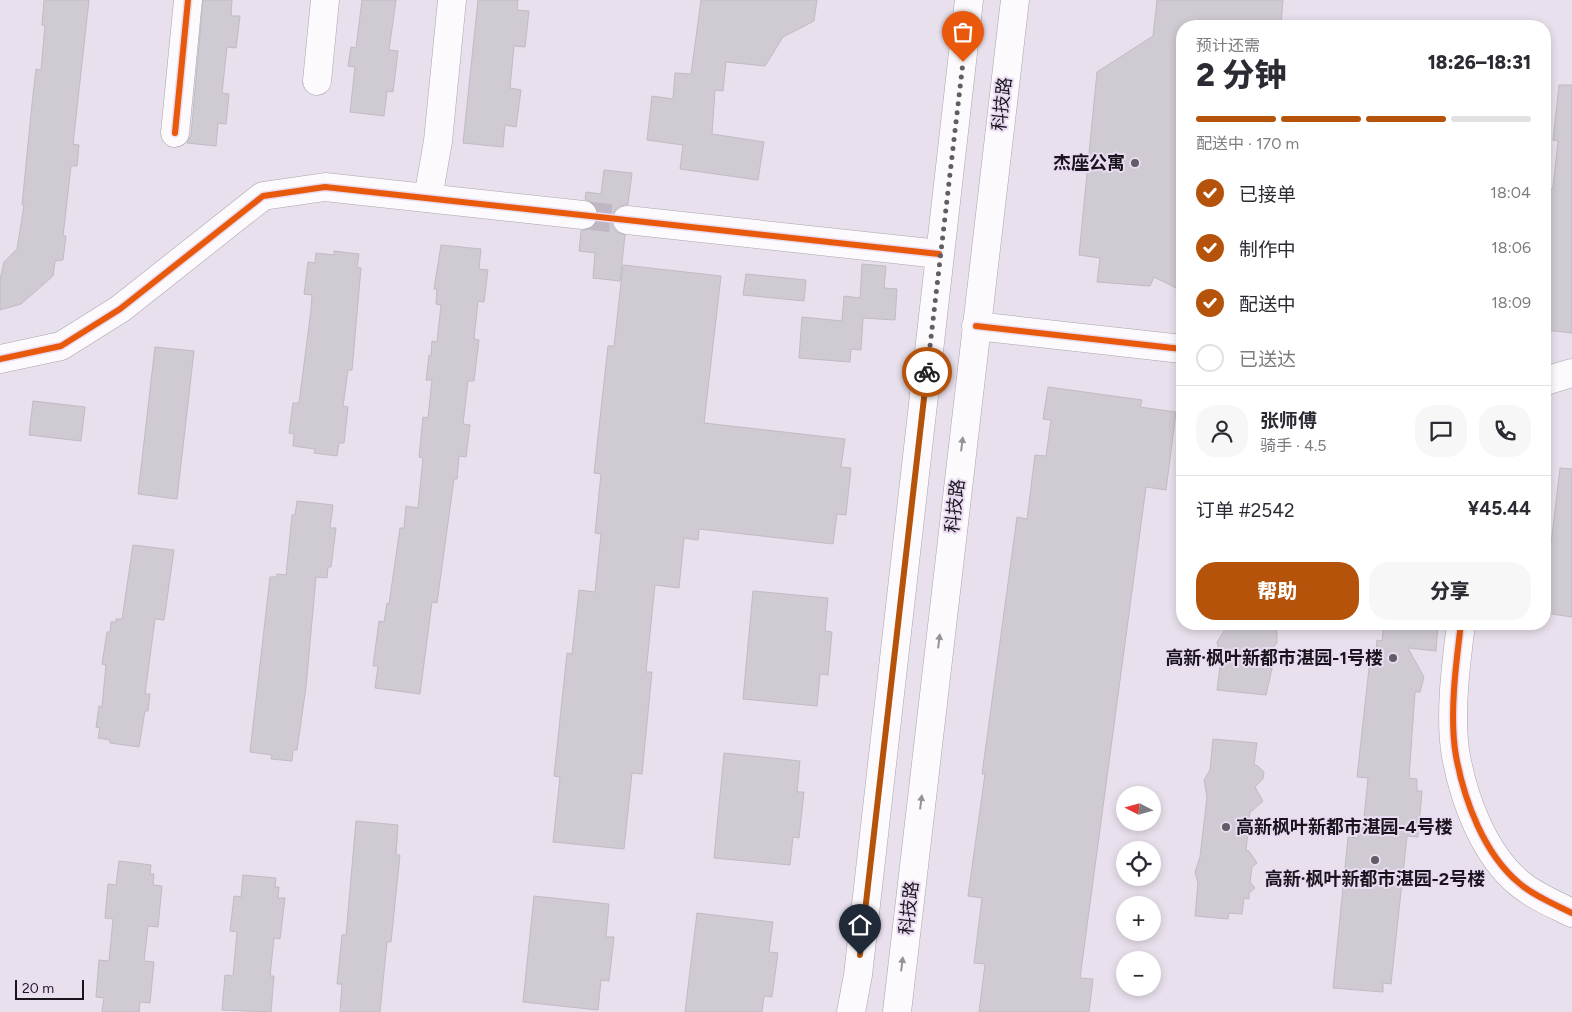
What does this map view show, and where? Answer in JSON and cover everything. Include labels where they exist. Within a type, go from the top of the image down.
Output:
[{"type":"main road","points":[[175,133],[188,0]]},
{"type":"main road","points":[[317,81],[325,0]]},
{"type":"main road","points":[[428,198],[438,141],[452,0]]},
{"type":"main road","points":[[852,1012],[858,975],[969,0]]},
{"type":"main road","name":"科技路","points":[[897,1012],[1015,0]]},
{"type":"main road","points":[[0,360],[61,346],[120,309],[263,196],[325,187],[583,215]]},
{"type":"main road","points":[[627,220],[939,254]]},
{"type":"main road","points":[[976,326],[1176,348]]},
{"type":"main road","points":[[1551,379],[1572,373]]},
{"type":"main road","points":[[1460,630],[1454,680],[1456,755],[1478,824],[1495,858],[1520,884],[1572,913]]},
{"type":"building","points":[[44,0],[89,0],[73,144],[79,145],[77,166],[71,166],[63,236],[66,236],[63,260],[55,261],[53,276],[21,304],[0,310],[0,280],[4,262],[17,249],[24,205],[22,205],[36,69],[41,70],[45,26],[42,25]]},
{"type":"building","points":[[203,0],[232,0],[231,16],[240,16],[236,48],[227,47],[222,93],[229,94],[226,124],[218,123],[216,146],[187,143],[191,135]]},
{"type":"building","points":[[362,0],[396,0],[389,50],[398,51],[393,92],[387,91],[384,116],[350,112],[355,67],[348,66],[351,47],[356,48]]},
{"type":"building","points":[[478,0],[518,0],[517,10],[529,11],[525,47],[514,46],[510,88],[521,90],[516,127],[505,125],[503,147],[463,143]]},
{"type":"building","points":[[701,0],[817,0],[814,21],[783,37],[765,66],[726,62],[723,91],[715,90],[712,134],[764,142],[758,180],[680,169],[683,145],[647,140],[652,96],[673,99],[675,73],[691,74]]},
{"type":"building","name":"杰座公寓","points":[[1157,0],[1283,0],[1281,20],[1176,20],[1176,288],[1154,277],[1150,286],[1097,282],[1100,258],[1079,255],[1097,72],[1153,36]]},
{"type":"building","points":[[1559,85],[1572,85],[1572,333],[1551,331],[1551,190],[1553,187],[1558,141],[1553,140]]},
{"type":"building","points":[[604,170],[632,173],[628,204],[620,206],[615,210],[611,219],[613,227],[617,232],[625,235],[620,281],[593,278],[595,253],[579,251],[581,231],[595,225],[599,216],[593,203],[585,199],[586,192],[601,194]]},
{"type":"building","points":[[441,245],[481,249],[479,269],[488,270],[484,302],[478,301],[474,339],[479,340],[474,381],[468,381],[463,424],[470,425],[466,457],[459,456],[457,479],[454,479],[437,603],[432,602],[420,694],[375,688],[378,666],[373,666],[379,621],[384,622],[387,603],[389,604],[400,528],[404,528],[406,506],[418,508],[423,458],[419,457],[423,417],[428,418],[432,380],[426,380],[432,341],[437,342],[441,305],[436,304],[437,289],[434,289]]},
{"type":"building","points":[[334,251],[359,254],[357,267],[361,268],[352,370],[348,370],[343,406],[348,407],[344,443],[339,443],[337,456],[314,453],[315,449],[293,446],[294,434],[289,433],[293,403],[299,403],[311,310],[312,295],[304,294],[308,262],[315,263],[316,253],[334,255]]},
{"type":"building","points":[[862,264],[886,266],[884,288],[897,289],[895,320],[863,318],[861,350],[851,349],[850,362],[799,358],[802,317],[842,321],[844,296],[860,298]]},
{"type":"building","points":[[623,265],[721,276],[704,423],[845,439],[841,467],[851,468],[846,515],[837,514],[833,544],[699,529],[698,540],[684,538],[679,588],[655,585],[646,672],[652,672],[642,774],[632,773],[624,849],[553,842],[560,777],[554,776],[567,653],[572,654],[579,590],[595,592],[601,534],[595,533],[601,474],[594,473],[608,346],[614,346]]},
{"type":"building","points":[[746,274],[806,280],[804,301],[743,295]]},
{"type":"building","points":[[155,347],[194,351],[177,499],[138,494]]},
{"type":"building","points":[[1048,387],[1142,400],[1140,407],[1176,412],[1166,490],[1146,487],[1080,978],[1093,979],[1089,1012],[979,1012],[985,964],[974,963],[982,898],[968,896],[985,774],[982,774],[1017,517],[1027,519],[1035,455],[1046,456],[1051,420],[1043,419]]},
{"type":"building","points":[[33,401],[85,407],[81,441],[29,435]]},
{"type":"building","points":[[1560,468],[1572,469],[1572,617],[1551,614],[1551,544]]},
{"type":"building","points":[[297,501],[333,505],[330,528],[336,528],[331,567],[328,567],[327,578],[316,577],[306,687],[297,750],[293,750],[292,761],[271,759],[272,755],[250,752],[270,577],[276,577],[277,574],[286,575],[292,515],[295,515]]},
{"type":"building","points":[[133,545],[174,550],[164,620],[155,619],[145,694],[150,694],[148,711],[145,711],[139,747],[110,743],[110,740],[98,738],[100,728],[96,727],[99,706],[102,707],[106,665],[102,664],[107,632],[110,632],[111,622],[116,622],[116,619],[122,619]]},
{"type":"building","points":[[753,591],[828,598],[825,631],[832,632],[828,675],[820,674],[817,706],[743,699]]},
{"type":"building","points":[[1276,630],[1277,643],[1269,652],[1274,660],[1266,695],[1217,690],[1221,659],[1217,642],[1224,631]]},
{"type":"building","name":"高新·枫叶新都市湛园-2号楼","points":[[1383,630],[1438,630],[1436,651],[1408,648],[1424,677],[1420,692],[1415,692],[1409,778],[1417,779],[1417,791],[1422,791],[1418,837],[1407,836],[1391,984],[1383,983],[1383,992],[1333,988],[1348,837],[1358,838],[1359,828],[1363,828],[1368,778],[1357,777],[1371,650],[1376,650],[1377,640],[1382,641]]},
{"type":"building","name":"高新枫叶新都市湛园-4号楼","points":[[1213,739],[1257,743],[1254,765],[1264,772],[1263,779],[1255,787],[1263,801],[1250,811],[1246,850],[1249,851],[1257,863],[1252,867],[1250,882],[1255,888],[1249,893],[1249,899],[1244,898],[1242,914],[1229,913],[1228,919],[1195,916],[1198,883],[1195,872],[1200,857],[1207,797],[1204,780],[1210,770]]},
{"type":"building","points":[[724,753],[800,761],[797,792],[804,792],[799,838],[793,837],[790,865],[714,858]]},
{"type":"building","points":[[356,821],[398,825],[396,855],[400,855],[391,942],[387,942],[380,1012],[340,1012],[342,984],[337,984],[342,935],[346,935]]},
{"type":"building","points":[[119,861],[151,865],[150,874],[154,874],[153,885],[162,886],[158,927],[148,926],[144,961],[154,962],[150,1003],[140,1002],[139,1012],[102,1012],[104,998],[96,997],[99,960],[109,961],[113,919],[105,918],[108,884],[116,885]]},
{"type":"building","points":[[243,875],[276,878],[275,887],[279,887],[278,898],[285,898],[280,939],[274,938],[270,976],[274,976],[271,1012],[222,1010],[225,975],[233,976],[237,932],[230,931],[234,896],[241,897]]},
{"type":"building","points":[[534,896],[609,904],[606,937],[614,937],[609,981],[601,980],[598,1010],[523,1002]]},
{"type":"building","points":[[697,913],[773,922],[769,952],[778,953],[772,997],[764,996],[762,1012],[685,1012]]},
{"type":"tunnel","points":[[583,215],[627,220]]},
{"type":"cycle path","points":[[175,133],[188,0]]},
{"type":"cycle path","points":[[0,359],[61,346],[120,309],[263,196],[325,187],[939,254]]},
{"type":"cycle path","points":[[976,326],[1176,348]]},
{"type":"cycle path","points":[[1460,630],[1454,690],[1453,724],[1456,756],[1470,808],[1486,842],[1507,871],[1531,892],[1572,913]]},
{"type":"way so far","points":[[927,372],[939,254],[963,62]]},
{"type":"place","name":"杰座公寓","points":[[1135,163]]},
{"type":"place","name":"高新·枫叶新都市湛园-1号楼","points":[[1393,658]]},
{"type":"place","name":"高新枫叶新都市湛园-4号楼","points":[[1226,827]]},
{"type":"place","name":"高新·枫叶新都市湛园-2号楼","points":[[1375,860]]},
{"type":"route","points":[[860,955],[927,372]]}]
